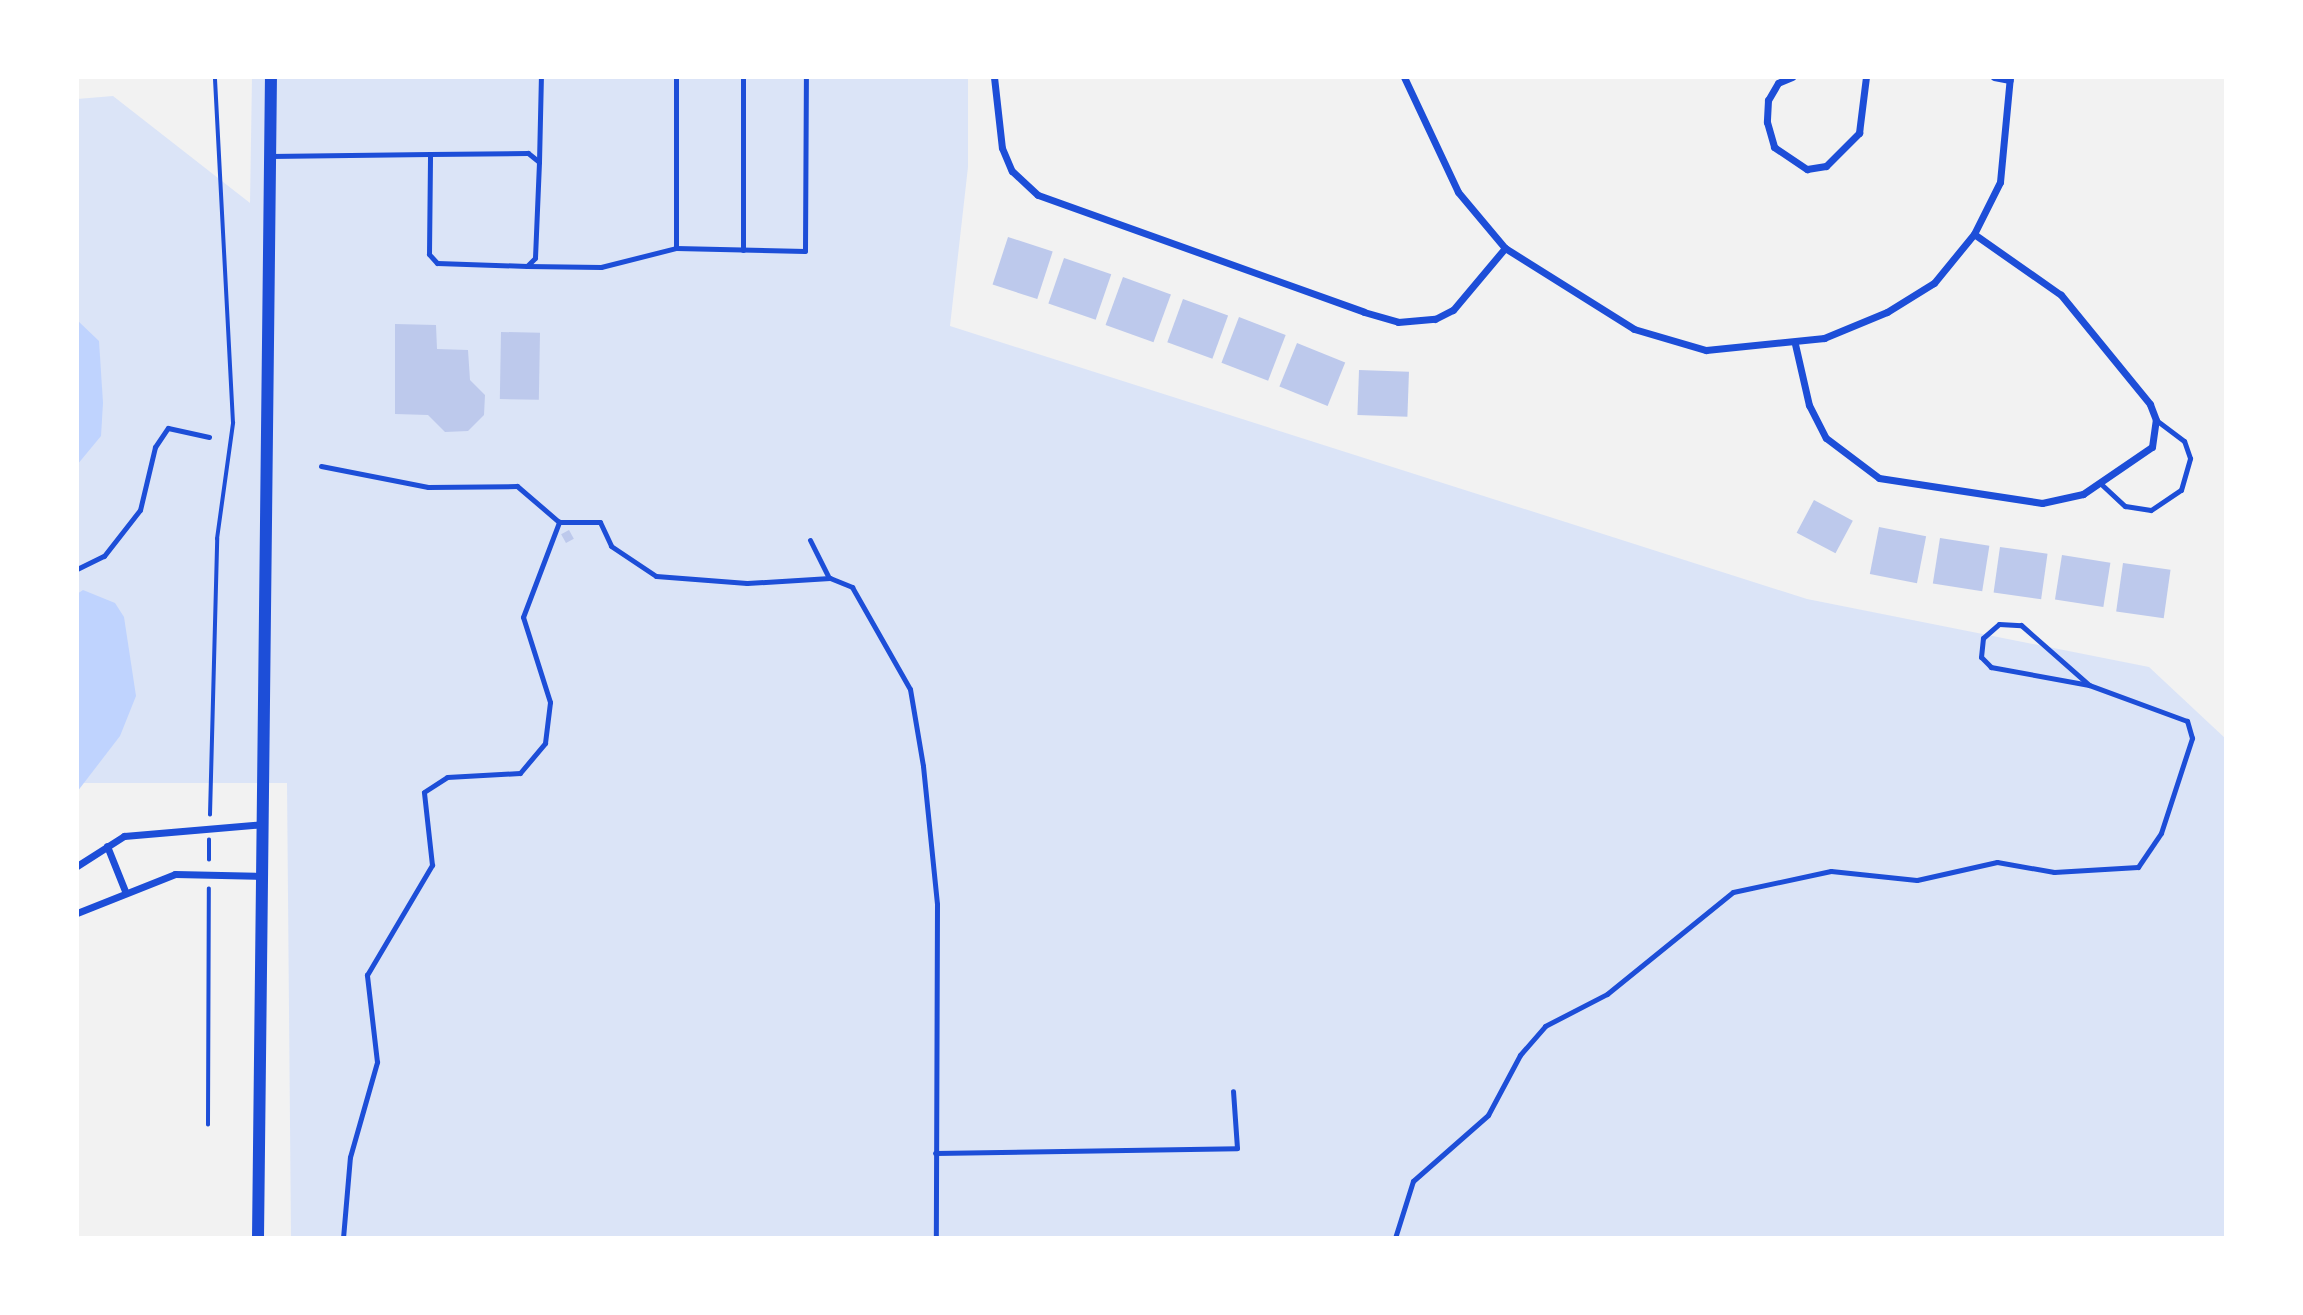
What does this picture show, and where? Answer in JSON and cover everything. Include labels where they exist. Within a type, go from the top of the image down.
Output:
[{"type":"street","points":[[258,1238],[271,77]]},
{"type":"street","points":[[994,77],[1002,148],[1012,170],[1038,195],[1364,312],[1398,322],[1435,319],[1453,310],[1505,248]]},
{"type":"street","points":[[1404,77],[1458,192],[1505,248],[1600,311],[1673,344],[1706,350],[1795,344],[1887,312],[1934,283],[1974,234],[2005,162],[2010,78],[1994,77]]},
{"type":"street","points":[[1792,77],[1778,83],[1768,100],[1767,122],[1774,147],[1807,169],[1826,166],[1859,134],[1866,77]]},
{"type":"street","points":[[1795,344],[1809,405],[1826,438],[1879,478],[2042,503],[2100,483],[2152,447],[2156,420],[2105,343],[2062,295],[1974,234]]},
{"type":"street","points":[[77,866],[124,836],[210,825],[263,824]]},
{"type":"street","points":[[107,846],[125,891]]},
{"type":"street","points":[[77,913],[125,891],[176,874],[262,876]]},
{"type":"lane","points":[[527,266],[536,258],[541,77]]},
{"type":"lane","points":[[676,77],[676,248]]},
{"type":"lane","points":[[743,77],[743,250]]},
{"type":"lane","points":[[430,154],[429,254],[437,263],[601,267],[676,248],[805,251],[806,77]]},
{"type":"lane","points":[[270,156],[528,153],[539,162]]},
{"type":"lane","points":[[2100,483],[2125,506],[2151,510],[2181,490],[2190,458],[2184,441],[2156,420]]},
{"type":"lane","points":[[77,569],[104,556],[140,510],[155,447],[168,428],[209,437]]},
{"type":"lane","points":[[321,466],[428,487],[517,486],[559,522],[600,523],[611,546],[656,576],[747,583],[830,578],[852,587],[903,671],[915,709],[937,904],[936,1238]]},
{"type":"lane","points":[[343,1238],[350,1157],[377,1062],[367,975],[432,864],[424,792],[447,777],[520,773],[545,743],[550,702],[523,617],[559,522]]},
{"type":"lane","points":[[810,540],[830,578]]},
{"type":"lane","points":[[1395,1238],[1413,1181],[1488,1115],[1520,1055],[1545,1026],[1607,994],[1732,892],[1831,871],[1917,880],[1997,862],[2054,872],[2138,867],[2161,833],[2191,730],[2162,708],[2089,685],[1991,667],[1981,657],[1983,638],[1999,624],[2021,625],[2089,685]]},
{"type":"lane","points":[[935,1153],[1237,1148],[1233,1091]]},
{"type":"path","points":[[208,1125],[209,875],[217,539],[233,423],[215,77]]},
{"type":"shaded area","points":[[252,77],[968,77],[968,167],[950,326],[1807,599],[2149,667],[2226,739],[2226,1238],[291,1238],[287,783],[77,783],[77,99],[113,96],[250,203]]},
{"type":"water","points":[[77,320],[99,341],[103,403],[101,436],[77,465]]},
{"type":"water","points":[[83,590],[115,603],[124,617],[136,696],[120,736],[77,792],[77,594]]},
{"type":"building","points":[[1008,237],[1053,252],[1037,299],[993,285]]},
{"type":"building","points":[[1064,258],[1111,274],[1096,320],[1048,303]]},
{"type":"building","points":[[1123,277],[1171,294],[1153,342],[1106,325]]},
{"type":"building","points":[[1183,299],[1228,315],[1212,359],[1167,342]]},
{"type":"building","points":[[1239,317],[1286,335],[1268,381],[1221,363]]},
{"type":"building","points":[[395,324],[436,325],[437,349],[468,350],[470,380],[485,395],[484,415],[468,431],[445,432],[428,415],[395,414]]},
{"type":"building","points":[[501,332],[540,333],[539,400],[500,399]]},
{"type":"building","points":[[1297,343],[1345,362],[1328,406],[1279,387]]},
{"type":"building","points":[[1359,370],[1409,372],[1407,417],[1357,415]]},
{"type":"building","points":[[1814,500],[1853,521],[1835,553],[1797,533]]},
{"type":"building","points":[[1879,527],[1926,536],[1917,583],[1870,574]]},
{"type":"building","points":[[569,530],[574,539],[566,543],[561,534]]},
{"type":"building","points":[[1940,538],[1989,546],[1982,591],[1933,583]]},
{"type":"building","points":[[2000,547],[2048,554],[2041,599],[1994,593]]},
{"type":"building","points":[[2062,555],[2110,563],[2103,607],[2055,599]]},
{"type":"building","points":[[2123,563],[2171,570],[2164,618],[2116,612]]}]
